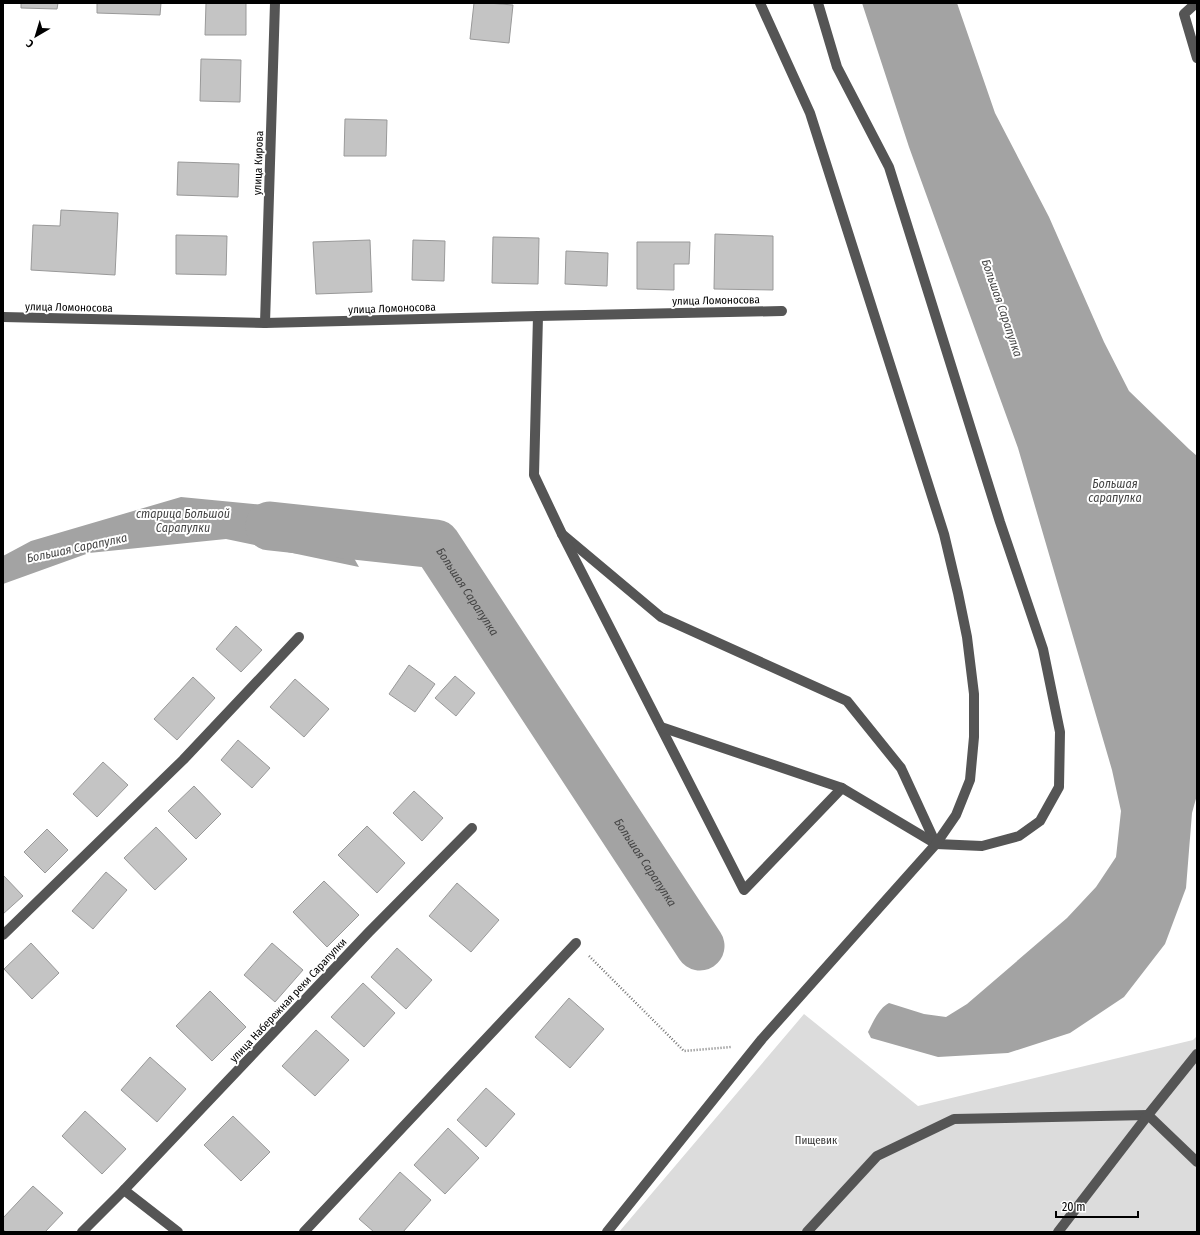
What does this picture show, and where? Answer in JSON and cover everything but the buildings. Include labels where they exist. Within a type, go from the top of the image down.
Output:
[{"type":"street","name":"улица Кирова","points":[[265,323],[275,3]]},
{"type":"street","points":[[607,1232],[762,1039],[936,844],[956,814],[970,780],[974,737],[974,694],[967,637],[944,534],[810,113],[760,3]]},
{"type":"street","points":[[661,727],[842,788],[936,844],[982,846],[1019,836],[1040,821],[1059,787],[1060,732],[1043,649],[1000,522],[888,166],[837,67],[818,3]]},
{"type":"street","points":[[1196,3],[1184,14],[1197,58]]},
{"type":"street","name":"улица Ломоносова","points":[[3,317],[265,323],[782,311]]},
{"type":"street","points":[[538,316],[534,475],[562,534],[744,890],[842,788]]},
{"type":"street","points":[[562,534],[661,617],[847,701],[901,768],[936,844]]},
{"type":"street","points":[[3,935],[183,760],[299,636]]},
{"type":"street","name":"улица Набережная реки Сарапулки","points":[[82,1232],[124,1190],[369,932],[472,828]]},
{"type":"street","points":[[304,1232],[576,943]]},
{"type":"street","points":[[1058,1232],[1197,1054]]},
{"type":"street","points":[[807,1232],[877,1156],[954,1119],[1148,1116],[1197,1162]]},
{"type":"street","points":[[124,1190],[178,1232]]},
{"type":"path","points":[[576,943],[684,1051],[730,1047],[762,1039]]},
{"type":"green space","name":"Пищевик","points":[[804,1014],[918,1106],[1193,1040],[1197,1036],[1197,1232],[619,1232]]},
{"type":"water","name":"Большая сарапулка","points":[[862,3],[957,3],[995,113],[1049,217],[1104,342],[1129,391],[1197,456],[1197,795],[1192,813],[1186,888],[1165,944],[1124,997],[1070,1033],[1008,1053],[938,1057],[871,1038],[868,1032],[879,1012],[889,1003],[924,1014],[946,1017],[967,1004],[1067,918],[1096,887],[1116,857],[1121,811],[1112,770],[1018,448],[909,147]]},
{"type":"water","name":"старица Большой Сарапулки","points":[[181,497],[286,507],[341,535],[359,567],[226,539],[89,553],[3,584],[3,556],[31,541]]},
{"type":"waterway","name":"Большая Сарапулка","points":[[270,526],[436,544],[700,946]]}]
